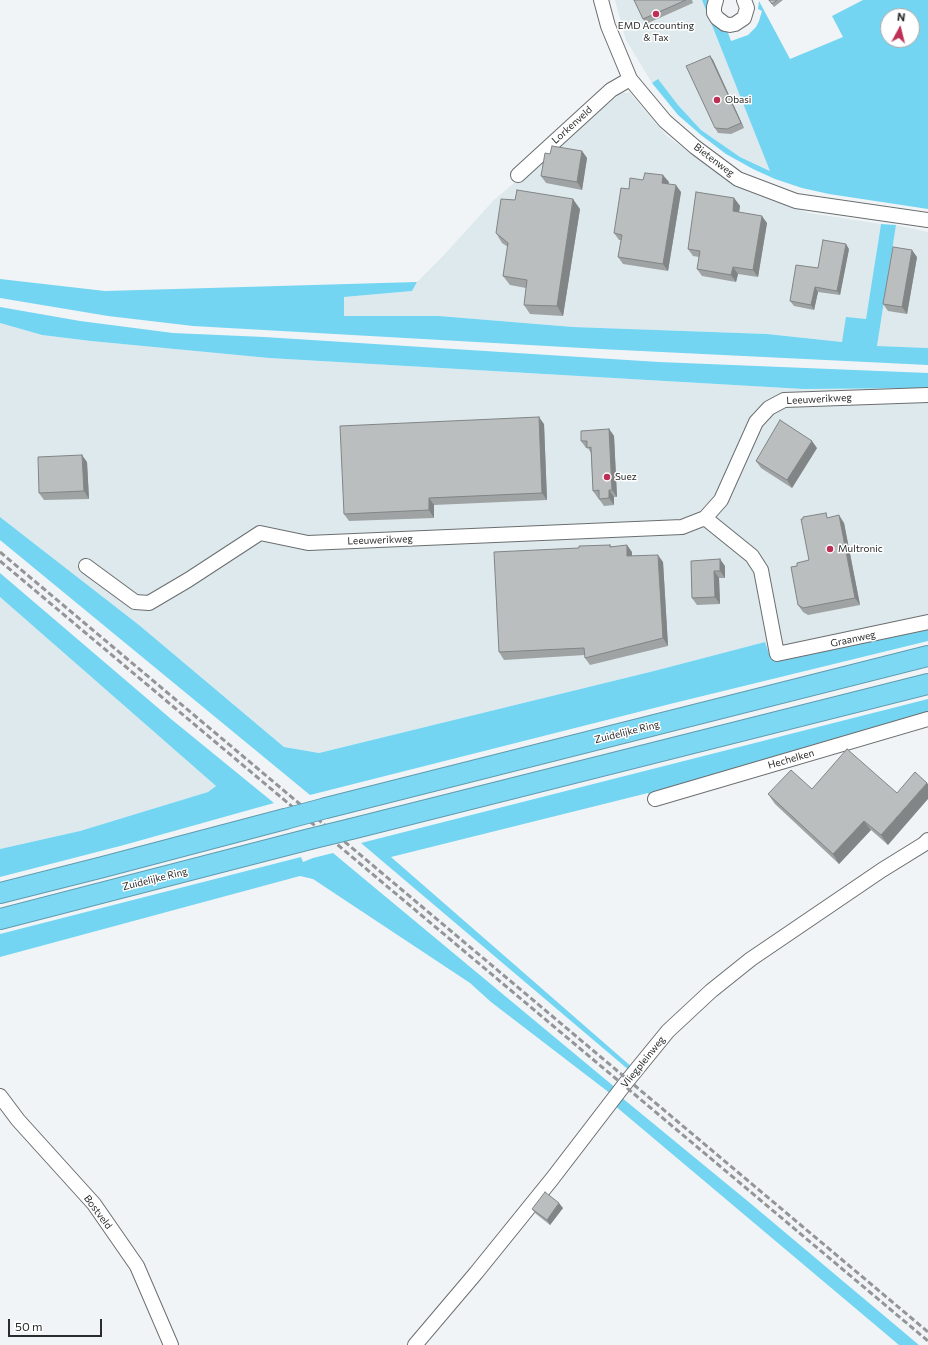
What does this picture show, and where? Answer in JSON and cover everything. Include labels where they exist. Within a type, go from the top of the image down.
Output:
[{"type":"highway","name":"Zuidelijke Ring","points":[[0,893],[326,808],[928,656]]},
{"type":"highway","name":"Zuidelijke Ring","points":[[0,919],[310,839],[928,684]]},
{"type":"street","name":"Bietenweg","points":[[601,0],[608,26],[630,79],[665,121],[695,147],[738,179],[796,201],[928,220]]},
{"type":"street","points":[[716,0],[714,13],[717,18],[725,24],[730,25],[735,24],[744,18],[747,8],[744,0]]},
{"type":"street","name":"Lorkenveld","points":[[518,175],[611,90],[630,79]]},
{"type":"street","name":"Leeuwerikweg","points":[[86,566],[135,602],[149,603],[188,580],[260,532],[308,543],[682,527],[705,518],[721,500],[756,422],[769,408],[779,402],[784,400],[928,395]]},
{"type":"street","name":"Graanweg","points":[[705,518],[752,556],[761,570],[777,654],[928,622]]},
{"type":"street","name":"Hechelken","points":[[655,800],[928,719]]},
{"type":"street","name":"Vliegpleinweg","points":[[414,1345],[476,1273],[668,1031],[711,991],[751,959],[875,874],[924,844],[928,840]]},
{"type":"street","name":"Bostveld","points":[[0,1096],[18,1120],[94,1204],[137,1266],[171,1345]]},
{"type":"shaded area","points":[[615,0],[703,0],[771,171],[740,157],[701,130],[658,80],[652,83],[626,40]]},
{"type":"shaded area","points":[[702,0],[710,0],[727,30],[731,41],[748,35],[756,27],[762,11],[758,9],[759,1],[790,59],[843,37],[832,16],[863,0],[928,0],[928,209],[829,194],[802,188],[775,179],[753,169],[726,154],[701,135],[678,115],[652,83],[658,79],[678,105],[701,130],[740,157],[770,171]]},
{"type":"shaded area","points":[[621,93],[630,93],[667,136],[711,169],[757,195],[809,213],[881,224],[866,320],[842,342],[767,334],[573,327],[439,316],[344,316],[344,297],[412,291],[417,282],[494,200]]},
{"type":"shaded area","points":[[881,224],[896,225],[877,346],[928,348],[928,365],[600,349],[193,326],[108,316],[0,298],[0,279],[105,291],[417,282],[412,291],[344,297],[344,316],[439,316],[573,327],[767,334],[842,342],[846,317],[866,319]]},
{"type":"shaded area","points":[[896,225],[928,232],[928,348],[877,346]]},
{"type":"shaded area","points":[[0,307],[80,321],[173,333],[264,337],[659,362],[928,373],[928,388],[803,389],[269,358],[42,335],[0,323]]},
{"type":"shaded area","points":[[0,323],[42,335],[269,358],[803,389],[928,388],[928,628],[771,659],[765,642],[654,671],[319,753],[284,747],[139,625],[0,517]]},
{"type":"shaded area","points":[[0,517],[139,625],[284,747],[319,753],[654,671],[765,642],[771,659],[928,628],[928,641],[670,704],[310,795],[0,540]]},
{"type":"shaded area","points":[[0,573],[171,719],[274,803],[124,845],[0,877],[0,849],[80,831],[208,792],[216,786],[0,597]]},
{"type":"shaded area","points":[[0,597],[216,786],[208,792],[80,831],[0,849]]},
{"type":"shaded area","points":[[928,699],[928,716],[649,796],[648,793],[391,857],[633,1068],[630,1071],[361,843]]},
{"type":"shaded area","points":[[333,853],[617,1089],[611,1094],[491,1002],[470,983],[313,879],[300,876],[0,957],[0,934],[301,857],[303,862]]},
{"type":"shaded area","points":[[621,1097],[919,1345],[899,1345],[614,1105]]},
{"type":"building","name":"EMD Accounting & Tax","points":[[634,0],[686,0],[643,19]]},
{"type":"building","points":[[769,0],[777,0],[772,4]]},
{"type":"building","name":"Obasi","points":[[710,56],[741,123],[727,129],[715,128],[686,66]]},
{"type":"building","points":[[552,146],[582,151],[577,182],[541,176],[545,153],[550,154]]},
{"type":"building","points":[[645,173],[663,175],[662,183],[676,185],[663,264],[618,257],[622,235],[614,233],[621,188],[629,189],[630,178],[643,180]]},
{"type":"building","points":[[517,190],[573,199],[557,306],[524,305],[527,280],[503,276],[508,243],[496,233],[501,199],[515,200]]},
{"type":"building","points":[[696,192],[734,198],[733,211],[762,216],[753,270],[733,267],[731,275],[697,269],[700,251],[688,249]]},
{"type":"building","points":[[823,240],[846,244],[837,291],[815,287],[811,305],[790,301],[796,265],[818,268]]},
{"type":"building","points":[[893,247],[912,250],[902,307],[883,304]]},
{"type":"building","points":[[539,417],[542,493],[429,498],[429,510],[344,514],[340,426]]},
{"type":"building","points":[[780,420],[812,441],[787,480],[756,461]]},
{"type":"building","name":"Suez","points":[[609,429],[612,490],[609,490],[609,498],[599,499],[599,490],[593,491],[591,447],[587,448],[587,441],[581,441],[581,431]]},
{"type":"building","points":[[82,455],[84,491],[39,493],[38,457]]},
{"type":"building","name":"Multronic","points":[[826,513],[827,518],[839,515],[855,598],[803,608],[798,605],[791,567],[797,566],[797,563],[809,560],[801,519],[803,519],[803,517]]},
{"type":"building","points":[[610,545],[610,547],[627,545],[627,556],[658,555],[663,638],[585,658],[584,648],[499,652],[494,552]]},
{"type":"building","points":[[720,559],[720,571],[714,571],[715,597],[692,598],[691,561]]},
{"type":"building","points":[[847,749],[897,793],[915,772],[927,783],[881,835],[864,821],[833,854],[768,794],[791,770],[812,789]]},
{"type":"building","points":[[545,1192],[559,1203],[547,1220],[532,1209]]},
{"type":"railway","points":[[0,552],[928,1332]]},
{"type":"railway","points":[[0,561],[928,1341]]},
{"type":"place","name":"EMD Accounting & Tax","points":[[656,14]]},
{"type":"place","name":"Obasi","points":[[717,100]]},
{"type":"place","name":"Suez","points":[[607,477]]},
{"type":"place","name":"Multronic","points":[[830,549]]}]
